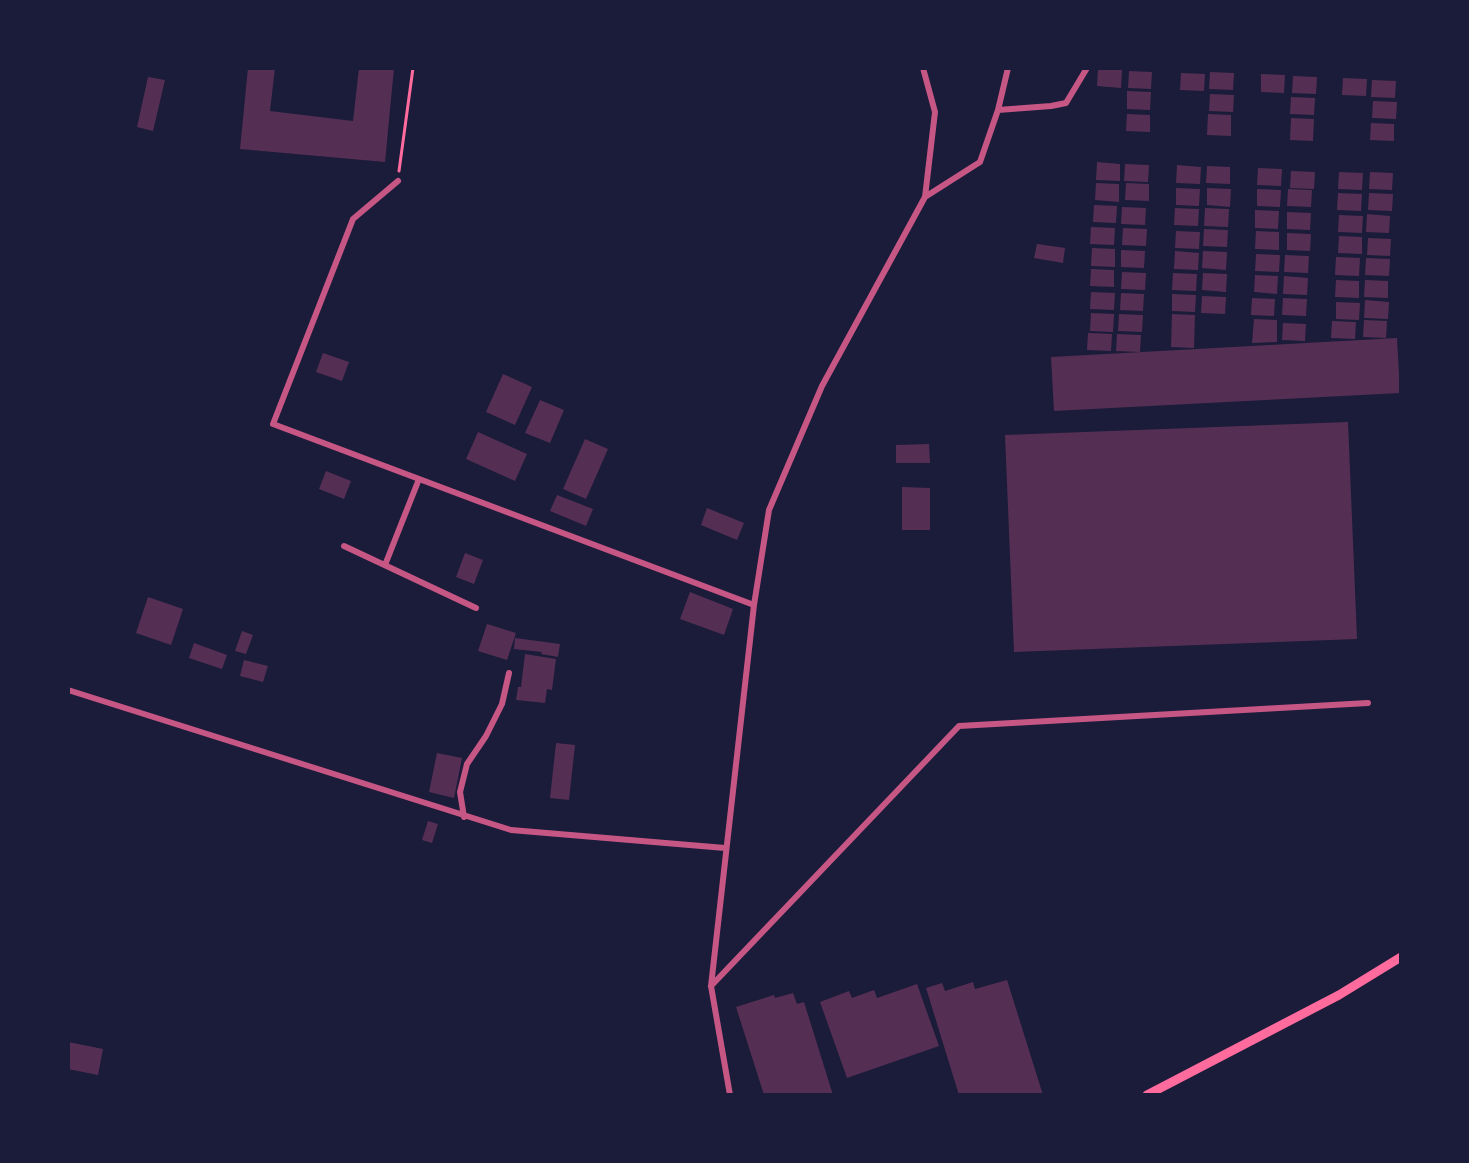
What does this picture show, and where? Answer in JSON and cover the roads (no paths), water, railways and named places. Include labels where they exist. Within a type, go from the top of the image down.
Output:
[{"type":"main road","points":[[1147,1095],[1339,995],[1401,957]]},
{"type":"street","points":[[730,1095],[711,986],[754,605],[769,510],[822,386],[925,197],[935,112],[923,68]]},
{"type":"street","points":[[925,197],[980,162],[998,110],[1008,68]]},
{"type":"street","points":[[998,110],[1066,103],[1087,68]]},
{"type":"street","points":[[398,181],[353,219],[273,424],[754,605]]},
{"type":"street","points":[[385,565],[419,479]]},
{"type":"street","points":[[344,546],[476,608]]},
{"type":"street","points":[[464,817],[460,792],[467,764],[502,704],[509,673]]},
{"type":"street","points":[[68,690],[511,830],[725,848]]},
{"type":"street","points":[[711,986],[959,726],[1368,703]]}]
